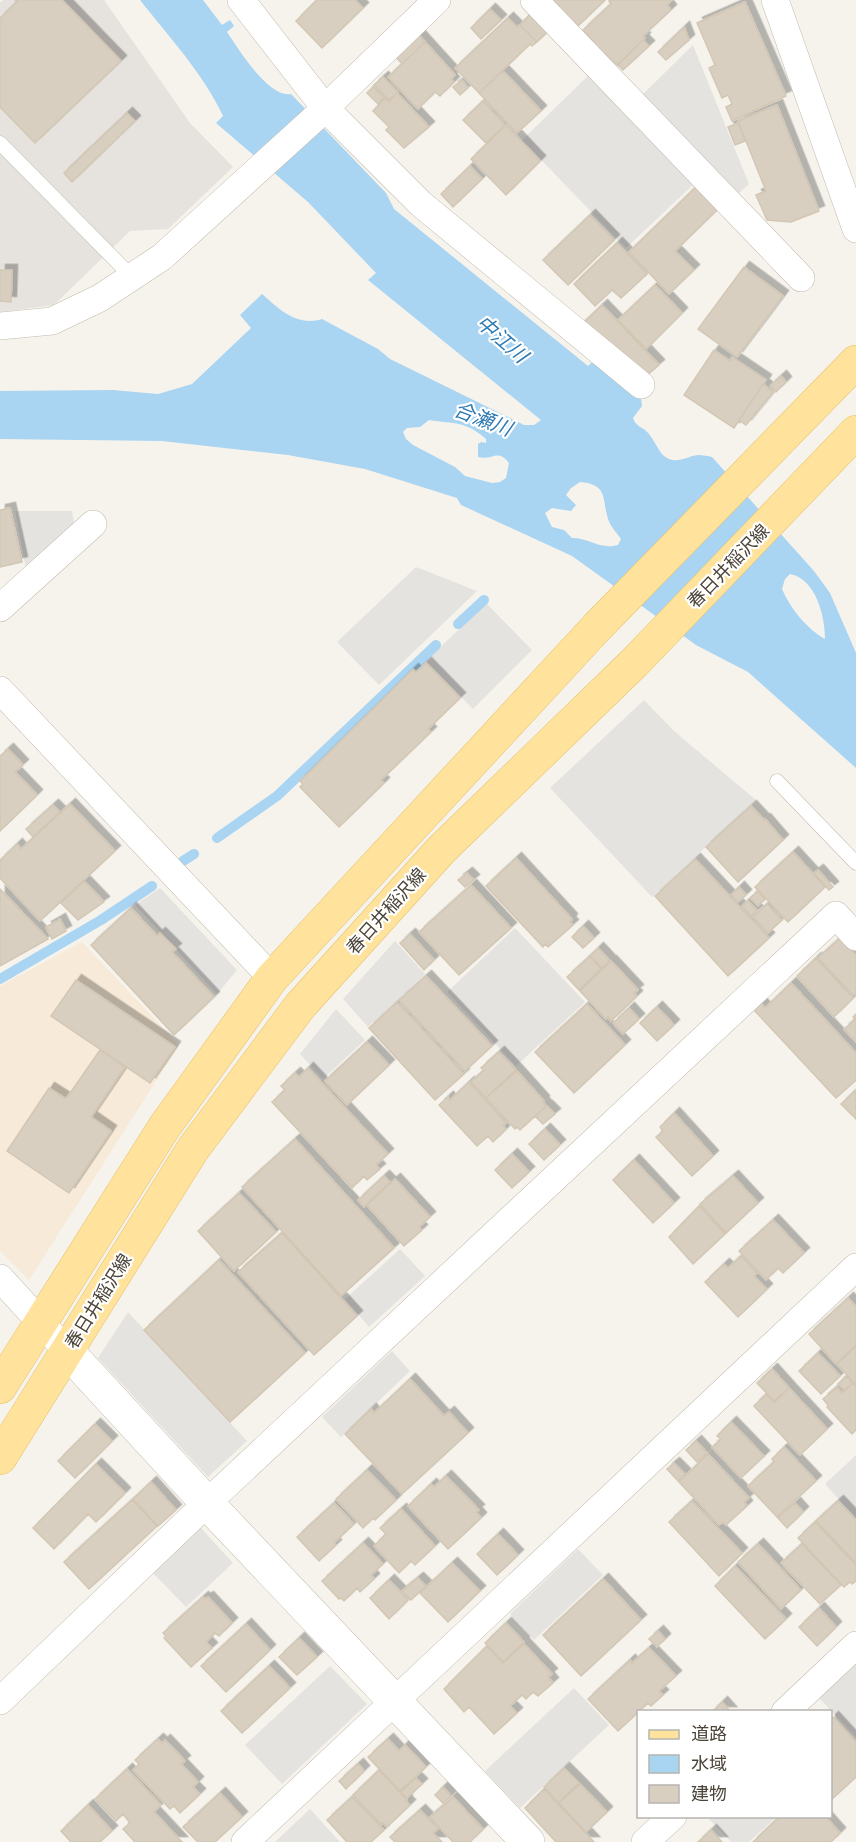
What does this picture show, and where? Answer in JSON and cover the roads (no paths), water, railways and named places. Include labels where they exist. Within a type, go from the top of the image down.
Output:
[{"type":"main road","name":"春日井稲沢線","points":[[0,1387],[165,1126],[272,978],[597,627],[847,372]]},
{"type":"main road","name":"春日井稲沢線","points":[[0,1458],[193,1149],[300,1006],[442,849],[634,663],[856,432]]},
{"type":"street","points":[[241,0],[321,112],[421,204],[641,385]]},
{"type":"street","points":[[0,326],[52,321],[100,298],[162,257],[321,112],[437,0]]},
{"type":"street","points":[[534,0],[801,278]]},
{"type":"street","points":[[775,0],[856,229]]},
{"type":"street","points":[[0,608],[93,524]]},
{"type":"street","points":[[0,690],[272,978]]},
{"type":"street","points":[[0,1701],[207,1503],[836,915],[856,937]]},
{"type":"street","points":[[245,1842],[856,1267]]},
{"type":"street","points":[[0,1278],[207,1503],[528,1842]]},
{"type":"street","points":[[787,1710],[856,1645]]},
{"type":"street","points":[[645,1842],[671,1818]]},
{"type":"lane","points":[[0,143],[132,277]]},
{"type":"lane","points":[[777,782],[856,863]]},
{"type":"water","points":[[140,0],[203,0],[222,25],[230,20],[234,26],[227,32],[246,60],[273,88],[282,93],[291,94],[386,193],[394,209],[588,366],[593,361],[641,398],[642,406],[633,418],[636,424],[649,434],[662,454],[671,460],[698,455],[712,457],[814,571],[830,593],[856,653],[856,768],[748,672],[696,645],[572,556],[461,505],[457,498],[365,469],[288,455],[162,441],[0,439],[0,391],[113,390],[158,394],[192,384],[251,328],[240,315],[262,294],[297,319],[313,321],[322,319],[378,349],[390,359],[524,425],[534,425],[541,420],[368,280],[376,273],[308,202],[216,123],[223,116],[206,85]],"holes":[[[429,420],[460,424],[479,433],[486,439],[486,443],[478,444],[478,457],[501,456],[509,463],[506,478],[492,483],[465,476],[455,467],[406,439],[403,432],[407,428],[420,427]],[[580,482],[589,483],[600,489],[609,522],[621,539],[618,545],[605,546],[572,538],[564,530],[552,527],[545,513],[552,508],[571,511],[576,505],[566,495]],[[790,574],[799,577],[812,591],[821,610],[825,639],[806,624],[790,603],[782,589],[785,579]]]},
{"type":"waterway","points":[[458,624],[484,600]]},
{"type":"waterway","points":[[217,838],[277,796],[436,645]]},
{"type":"waterway","points":[[183,861],[194,854]]},
{"type":"waterway","points":[[0,979],[101,920],[152,886]]},
{"type":"water label","name":"中江川","points":[[502,339]]},
{"type":"water label","name":"合瀬川","points":[[483,419]]}]
